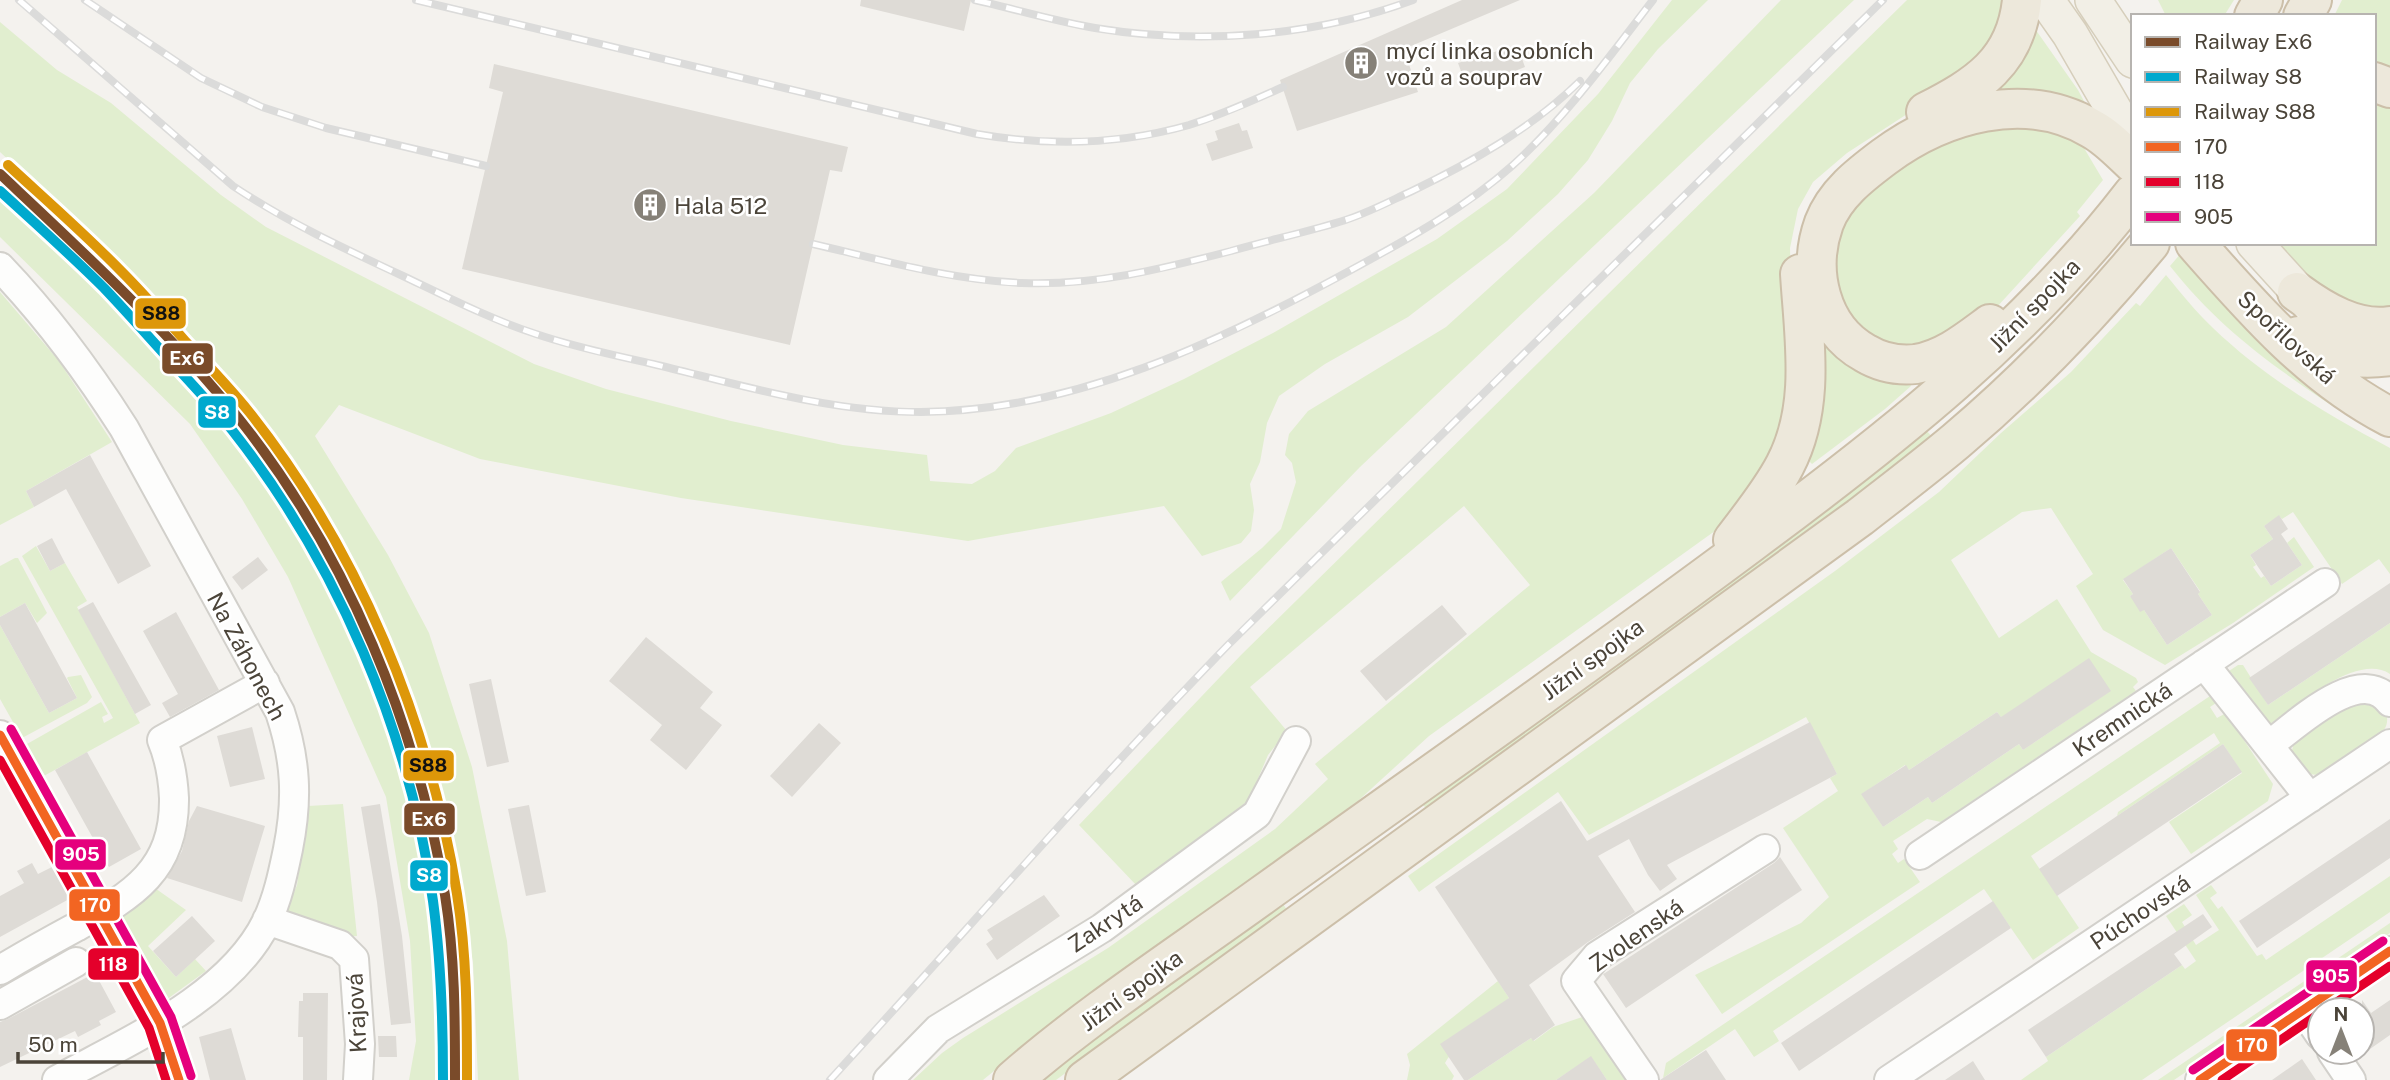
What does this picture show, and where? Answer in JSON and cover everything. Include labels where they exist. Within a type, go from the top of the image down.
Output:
[{"type":"highway","points":[[1704,578],[1778,479],[1798,435],[1806,376],[1799,257],[1805,219],[1815,198],[1838,171],[1878,140],[1961,94],[1989,73],[2010,40],[2022,0]]},
{"type":"highway","points":[[2096,240],[1966,342],[1924,362],[1882,361],[1857,349],[1839,334],[1822,300],[1818,255],[1821,232],[1830,209],[1849,185],[1864,172],[1898,147],[1940,124],[1982,112],[2024,109],[2050,112],[2093,129],[2131,161]]},
{"type":"highway","name":"Jižní spojka","points":[[1013,1080],[1137,985],[1811,499],[1935,400],[2018,324],[2096,240],[2131,196]]},
{"type":"highway","name":"Jižní spojka","points":[[1085,1080],[1860,517],[1957,440],[2001,400],[2054,349],[2148,245]]},
{"type":"highway","name":"Spořilovská","points":[[2197,245],[2247,302],[2309,362],[2343,388],[2390,417]]},
{"type":"highway","points":[[2297,292],[2338,317],[2371,327],[2390,326]]},
{"type":"highway","points":[[2247,302],[2323,351],[2382,363]]},
{"type":"main road","points":[[2046,0],[2070,34],[2131,139]]},
{"type":"main road","points":[[2093,0],[2131,57]]},
{"type":"main road","name":"Spořilovská","points":[[2256,245],[2344,341],[2382,363]]},
{"type":"street","name":"Na Záhonech","points":[[0,267],[59,334],[124,428],[280,712],[295,770],[292,828],[282,880],[267,920],[257,937],[228,972],[196,999],[160,1023],[57,1080]]},
{"type":"street","name":"Kremnická","points":[[1920,855],[2325,583]]},
{"type":"street","points":[[2204,664],[2310,798]]},
{"type":"street","points":[[0,970],[126,898],[147,878],[164,852],[174,817],[169,756],[162,740],[265,683]]},
{"type":"street","points":[[2269,745],[2342,692],[2366,688],[2386,696],[2390,702]]},
{"type":"street","points":[[0,735],[160,1023],[179,1080]]},
{"type":"street","name":"Zakrytá","points":[[888,1080],[938,1029],[1102,929],[1257,814],[1296,741]]},
{"type":"street","name":"Púchovská","points":[[1889,1080],[2390,744]]},
{"type":"street","name":"Zvolenská","points":[[1644,1080],[1576,981],[1597,956],[1765,849]]},
{"type":"street","name":"Krajová","points":[[267,920],[341,945],[354,959],[360,1044],[358,1080]]},
{"type":"street","points":[[2200,1080],[2390,951]]},
{"type":"street","points":[[0,1005],[76,962]]},
{"type":"street","points":[[2303,1010],[2306,1014]]},
{"type":"green space","points":[[1672,0],[1708,0],[1658,49],[1630,83],[1612,121],[1588,160],[1558,194],[1507,241],[1408,317],[1325,364],[1279,396],[1267,423],[1260,462],[1250,484],[1254,510],[1251,531],[1241,543],[1202,556],[1164,506],[968,541],[681,498],[480,459],[339,405],[315,436],[388,555],[429,633],[472,767],[507,941],[519,1080],[478,1080],[473,963],[429,751],[402,675],[353,567],[327,520],[235,387],[124,268],[0,152],[0,22],[57,70],[111,103],[221,195],[266,227],[534,364],[606,389],[731,421],[843,445],[927,455],[930,481],[972,484],[995,471],[1016,448],[1111,413],[1184,379],[1273,333],[1437,239],[1507,189],[1598,94]]},
{"type":"green space","points":[[1781,0],[1854,0],[1360,467],[1230,601],[1221,582],[1281,529],[1296,482],[1292,463],[1285,455],[1289,434],[1308,411],[1446,327],[1594,193]]},
{"type":"green space","points":[[1907,0],[2008,2],[1989,52],[1921,105],[1847,153],[1813,182],[1798,209],[1790,248],[1794,412],[1733,518],[1429,736],[1359,800],[1044,1030],[983,1080],[913,1080],[963,1038],[1108,948],[1275,829],[1328,779],[1315,764],[1530,585],[1464,506],[1250,687],[1287,731],[1268,755],[1249,800],[1137,886],[1079,825],[1241,655]]},
{"type":"green space","points":[[2158,0],[2234,0],[2225,14],[2165,14]]},
{"type":"green space","points":[[2342,0],[2390,0],[2390,74],[2376,70],[2376,14],[2335,14]]},
{"type":"green space","points":[[2031,23],[2078,90],[2092,116],[1994,96],[1991,90]]},
{"type":"green space","points":[[2376,97],[2390,103],[2390,315],[2337,303],[2271,245],[2376,245]]},
{"type":"green space","points":[[2005,119],[2085,137],[2081,143],[2103,180],[2077,212],[2080,216],[1996,308],[1945,344],[1886,347],[1837,307],[1835,227],[1898,162]]},
{"type":"green space","points":[[0,196],[100,291],[206,401],[257,472],[298,537],[334,604],[365,672],[391,743],[412,817],[427,892],[436,969],[439,1080],[409,1080],[416,1041],[410,941],[386,797],[288,577],[242,499],[190,424],[0,237]]},
{"type":"green space","points":[[2182,252],[2341,407],[2334,407],[2288,376],[2246,344],[2207,308],[2170,266]]},
{"type":"green space","points":[[2166,275],[2207,322],[2253,363],[2320,408],[2390,448],[2390,574],[2379,559],[2342,584],[2293,512],[2282,519],[2279,516],[2264,526],[2273,539],[2250,555],[2256,565],[2253,567],[2271,586],[2302,565],[2287,543],[2294,537],[2314,567],[2233,623],[2165,665],[2103,630],[2076,586],[2093,574],[2051,508],[2022,512],[1951,560],[1999,638],[2057,599],[2091,652],[2136,678],[2138,682],[2133,687],[2136,691],[1941,822],[1927,819],[1893,841],[1898,849],[1892,854],[1898,863],[1904,859],[1920,882],[1722,1014],[1695,975],[1801,923],[1829,897],[1783,828],[1838,791],[1830,778],[1837,774],[1806,717],[1589,835],[1558,792],[1419,892],[1408,876],[1835,571],[1939,492],[2071,372],[2136,303],[2140,306]],"holes":[[[2171,548],[2200,591],[2198,594],[2212,615],[2167,645],[2144,610],[2130,596],[2133,594],[2123,580]],[[2110,691],[2023,750],[2019,744],[1932,803],[1928,797],[1883,827],[1862,794],[1905,765],[1909,770],[1997,712],[2001,717]]]},
{"type":"green space","points":[[0,292],[59,361],[112,442],[26,491],[34,507],[0,525]]},
{"type":"green space","points":[[1818,336],[1909,382],[1911,386],[1812,464],[1808,460],[1817,430]]},
{"type":"green space","points":[[1926,430],[1933,438],[1827,520],[1427,809],[1420,802]]},
{"type":"green space","points":[[36,546],[50,571],[65,563],[87,601],[77,607],[140,723],[42,777],[27,744],[101,702],[108,714],[102,717],[104,723],[113,718],[22,556]]},
{"type":"green space","points":[[18,558],[47,613],[37,623],[25,603],[0,617],[0,566]]},
{"type":"green space","points":[[2390,623],[2390,674],[2376,669],[2345,675],[2311,694],[2270,724],[2263,720],[2229,671],[2243,665],[2268,705]]},
{"type":"green space","points":[[0,625],[49,713],[77,698],[68,677],[81,675],[92,697],[87,703],[22,738],[0,699]]},
{"type":"green space","points":[[2210,696],[2219,701],[2210,707],[2217,718],[2226,713],[2273,784],[2268,801],[2191,854],[2169,822],[2242,773],[2223,744],[2117,816],[2118,812],[2220,743],[2214,733],[2031,856],[2079,928],[2033,960],[1984,889],[1773,1031],[1779,1041],[1754,1057],[1735,1029],[1663,1078],[1666,1063]]},
{"type":"green space","points":[[2352,701],[2385,708],[2385,728],[2377,738],[2320,775],[2305,774],[2291,754],[2295,739]]},
{"type":"green space","points":[[343,804],[357,936],[342,937],[283,918],[297,885],[308,806]]},
{"type":"green space","points":[[2390,876],[2390,912],[2142,1080],[2021,1080],[2048,1061],[2046,1057],[2182,965],[2185,969],[2196,961],[2166,916],[2184,904],[2192,915],[2182,922],[2196,945],[2219,930],[2196,895],[2211,885],[2217,893],[2210,898],[2218,909],[2222,906],[2257,956],[2262,954],[2266,960]]},
{"type":"green space","points":[[152,886],[186,910],[148,946],[176,977],[195,959],[206,971],[166,1000],[116,916]]},
{"type":"green space","points":[[1281,901],[1287,910],[1056,1080],[1039,1080],[1082,1045]]},
{"type":"green space","points":[[2390,923],[2390,933],[2174,1080],[2158,1080]]},
{"type":"green space","points":[[1498,981],[1509,998],[1448,1058],[1445,1063],[1454,1076],[1452,1080],[1407,1080],[1410,1065],[1407,1054]]},
{"type":"green space","points":[[1588,1015],[1587,1023],[1625,1080],[1607,1080],[1591,1057],[1556,1080],[1468,1080],[1531,1038],[1534,1041],[1553,1027]]},
{"type":"building","points":[[861,0],[971,0],[964,31],[860,6]]},
{"type":"building","name":"mycí linka osobních vozů a souprav","points":[[1462,0],[1520,0],[1404,49],[1418,92],[1297,131],[1280,80]]},
{"type":"building","points":[[1517,45],[1525,67],[1492,80],[1490,77],[1466,85],[1458,63]]},
{"type":"building","name":"Hala 512","points":[[494,64],[848,147],[842,172],[830,170],[790,345],[462,269],[503,92],[489,88]]},
{"type":"building","points":[[1239,123],[1242,131],[1247,130],[1253,148],[1212,161],[1206,144],[1218,140],[1215,131]]},
{"type":"building","points":[[90,455],[151,566],[118,584],[66,489],[34,507],[26,491]]},
{"type":"building","points":[[2279,515],[2288,529],[2281,534],[2302,565],[2271,586],[2250,555],[2273,539],[2264,526]]},
{"type":"building","points":[[52,538],[65,563],[50,571],[37,546]]},
{"type":"building","points":[[2171,548],[2212,615],[2167,645],[2144,610],[2140,612],[2123,579]]},
{"type":"building","points":[[258,557],[268,570],[242,590],[232,577]]},
{"type":"building","points":[[2390,583],[2390,623],[2268,705],[2249,678]]},
{"type":"building","points":[[93,602],[151,705],[135,714],[78,610]]},
{"type":"building","points":[[25,603],[77,698],[49,713],[0,625],[0,617]]},
{"type":"building","points":[[1442,605],[1467,634],[1386,701],[1360,671]]},
{"type":"building","points":[[176,612],[219,690],[170,717],[162,703],[178,694],[143,631]]},
{"type":"building","points":[[646,637],[713,692],[700,708],[722,725],[686,770],[650,740],[662,725],[609,681]]},
{"type":"building","points":[[2089,658],[2111,691],[2023,750],[2019,744],[1932,803],[1928,797],[1883,827],[1861,794],[1906,765],[1909,770],[1997,712],[2001,717]]},
{"type":"building","points":[[491,679],[509,762],[487,767],[469,684]]},
{"type":"building","points":[[1810,722],[1837,774],[1667,865],[1677,879],[1660,891],[1648,875],[1629,839],[1598,856],[1635,912],[1529,985],[1555,1025],[1533,1041],[1531,1038],[1468,1080],[1464,1080],[1440,1044],[1509,998],[1435,887],[1561,801],[1587,841]]},
{"type":"building","points":[[819,723],[841,743],[792,797],[770,776]]},
{"type":"building","points":[[252,727],[265,779],[230,787],[217,736]]},
{"type":"building","points":[[2223,744],[2242,772],[2057,896],[2039,869]]},
{"type":"building","points":[[87,752],[141,849],[109,867],[55,770]]},
{"type":"building","points":[[380,804],[402,936],[411,1023],[391,1025],[377,902],[361,807]]},
{"type":"building","points":[[529,805],[546,892],[526,896],[508,809]]},
{"type":"building","points":[[197,806],[265,826],[242,902],[167,878],[182,851],[189,821]]},
{"type":"building","points":[[2390,819],[2390,858],[2257,948],[2239,921]]},
{"type":"building","points":[[1780,857],[1802,890],[1626,1008],[1603,974]]},
{"type":"building","points":[[32,863],[38,874],[54,866],[71,898],[0,937],[0,896],[24,883],[17,871]]},
{"type":"building","points":[[1044,895],[1060,916],[997,960],[986,944],[993,939],[987,930]]},
{"type":"building","points":[[1993,901],[2011,928],[1799,1071],[1781,1043]]},
{"type":"building","points":[[2203,914],[2212,927],[2174,954],[2182,965],[2046,1057],[2028,1030]]},
{"type":"building","points":[[192,916],[215,941],[176,977],[153,951]]},
{"type":"building","points":[[95,973],[116,1012],[99,1021],[101,1025],[78,1037],[75,1031],[0,1067],[0,1022]]},
{"type":"building","points":[[303,993],[328,993],[327,1080],[303,1080],[303,1037],[298,1037],[299,1001],[303,1001]]},
{"type":"building","points":[[2390,1000],[2390,1035],[2376,1045],[2376,1010]]},
{"type":"building","points":[[231,1028],[246,1080],[210,1080],[199,1037]]},
{"type":"building","points":[[378,1036],[396,1036],[397,1057],[379,1057]]},
{"type":"building","points":[[1706,1050],[1726,1080],[1660,1080]]},
{"type":"building","points":[[1591,1056],[1607,1080],[1556,1080]]},
{"type":"building","points":[[2302,1059],[2316,1080],[2272,1080]]},
{"type":"building","points":[[1973,1061],[1985,1080],[1945,1080]]},
{"type":"railway","points":[[19,0],[233,186],[316,234],[469,307],[519,328],[565,343],[752,388],[853,407],[921,412],[978,409],[1035,400],[1144,368],[1250,322],[1394,247],[1456,209],[1513,165],[1569,107],[1653,0]]},
{"type":"railway","points":[[85,0],[201,78],[262,107],[326,128],[486,166]]},
{"type":"railway","points":[[416,0],[1003,138],[1083,142],[1136,137],[1201,121],[1283,87]]},
{"type":"railway","points":[[975,0],[1095,28],[1175,36],[1296,30],[1375,13],[1413,0]]},
{"type":"railway","points":[[830,1080],[1229,644],[1883,0]]},
{"type":"railway","points":[[813,244],[916,268],[995,281],[1075,282],[1154,270],[1325,226],[1376,208],[1501,143],[1542,114],[1580,81]]},
{"type":"rail line","name":"S88","points":[[8,165],[130,280],[250,413],[289,466],[356,580],[384,640],[408,702],[445,829],[463,940],[467,1080]]},
{"type":"rail line","name":"Ex6","points":[[0,174],[124,293],[184,355],[240,420],[279,472],[345,585],[396,706],[433,831],[451,941],[455,1080]]},
{"type":"rail line","name":"S8","points":[[0,191],[104,288],[224,421],[270,481],[336,593],[387,713],[407,775],[422,838],[438,945],[443,1080]]},
{"type":"transit line","name":"905","points":[[11,729],[171,1017],[191,1076]]},
{"type":"transit line","name":"170","points":[[0,735],[160,1023],[179,1080]]},
{"type":"transit line","name":"118","points":[[0,760],[149,1028],[166,1080]]},
{"type":"transit line","name":"905","points":[[2193,1070],[2383,941]]},
{"type":"transit line","name":"170","points":[[2200,1080],[2390,951]]},
{"type":"transit line","name":"118","points":[[2346,996],[2390,966]]},
{"type":"transit line","name":"118","points":[[2222,1080],[2306,1023]]},
{"type":"place","name":"mycí linka osobních vozů a souprav","points":[[1361,63]]},
{"type":"place","name":"Hala 512","points":[[650,205]]}]
